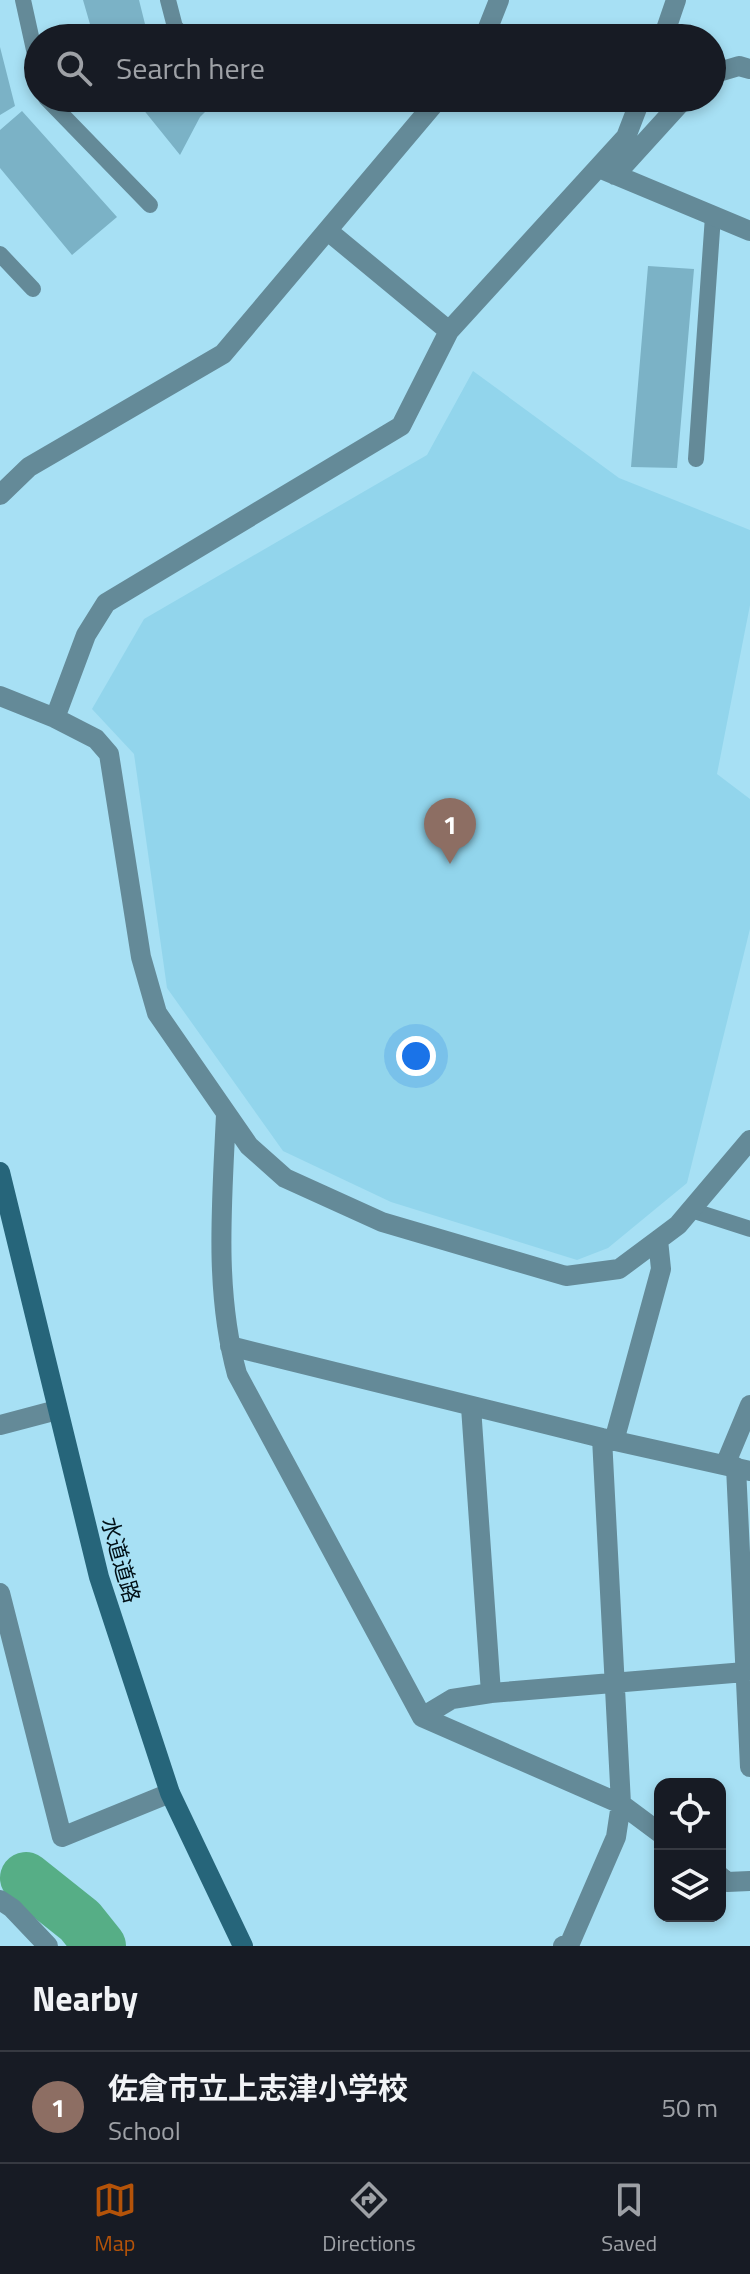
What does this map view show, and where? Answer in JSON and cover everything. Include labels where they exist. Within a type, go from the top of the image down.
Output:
[{"type":"street","points":[[490,24],[499,0]]},
{"type":"street","points":[[668,24],[676,0]]},
{"type":"street","points":[[726,70],[739,66],[750,69]]},
{"type":"street","points":[[0,495],[29,467],[223,354],[427,112]]},
{"type":"street","points":[[607,172],[636,112]]},
{"type":"street","points":[[55,718],[86,635],[106,603],[401,426],[449,331],[670,112]]},
{"type":"street","points":[[607,172],[750,231]]},
{"type":"street","points":[[328,231],[449,331]]},
{"type":"street","points":[[0,696],[55,718],[96,739],[109,754],[141,957],[157,1013],[249,1146],[285,1178],[382,1222],[566,1276],[619,1269],[678,1225],[750,1140]]},
{"type":"street","points":[[226,1115],[220,1249],[230,1346],[237,1374],[422,1717],[621,1804],[654,1829]]},
{"type":"street","name":"水道道路","points":[[0,1172],[99,1577],[170,1793],[243,1946]]},
{"type":"street","points":[[563,1946],[570,1943],[616,1837],[621,1804],[608,1440],[661,1269],[658,1240]]},
{"type":"street","points":[[230,1346],[608,1440],[737,1468]]},
{"type":"street","points":[[750,1405],[737,1468],[750,1767]]},
{"type":"street","points":[[471,1407],[491,1693]]},
{"type":"street","points":[[0,1425],[57,1410]]},
{"type":"street","points":[[0,1593],[62,1837],[170,1793]]},
{"type":"street","points":[[422,1717],[452,1699],[491,1693],[745,1672]]},
{"type":"street","points":[[726,1881],[750,1881]]},
{"type":"street","points":[[0,1900],[12,1908],[48,1946]]},
{"type":"lane","points":[[23,0],[28,24]]},
{"type":"lane","points":[[168,0],[174,24]]},
{"type":"lane","points":[[60,112],[150,205]]},
{"type":"lane","points":[[696,459],[713,216]]},
{"type":"lane","points":[[0,254],[33,289]]},
{"type":"lane","points":[[691,1210],[750,1229]]},
{"type":"shaded area","points":[[473,371],[619,478],[750,530],[750,605],[717,774],[750,799],[750,929],[687,1183],[608,1248],[577,1260],[391,1202],[283,1151],[167,988],[134,754],[92,709],[144,619],[427,455]]},
{"type":"building","points":[[83,0],[139,0],[145,24],[90,24]]},
{"type":"building","points":[[0,47],[15,106],[0,115]]},
{"type":"building","points":[[22,111],[117,217],[72,255],[0,168],[0,130]]},
{"type":"building","points":[[145,112],[205,112],[180,155]]},
{"type":"building","points":[[648,266],[694,269],[677,468],[631,467]]},
{"type":"waterway","points":[[26,1878],[80,1921],[100,1946]]},
{"type":"place","name":"佐倉市立上志津小学校","points":[[450,864]]}]
